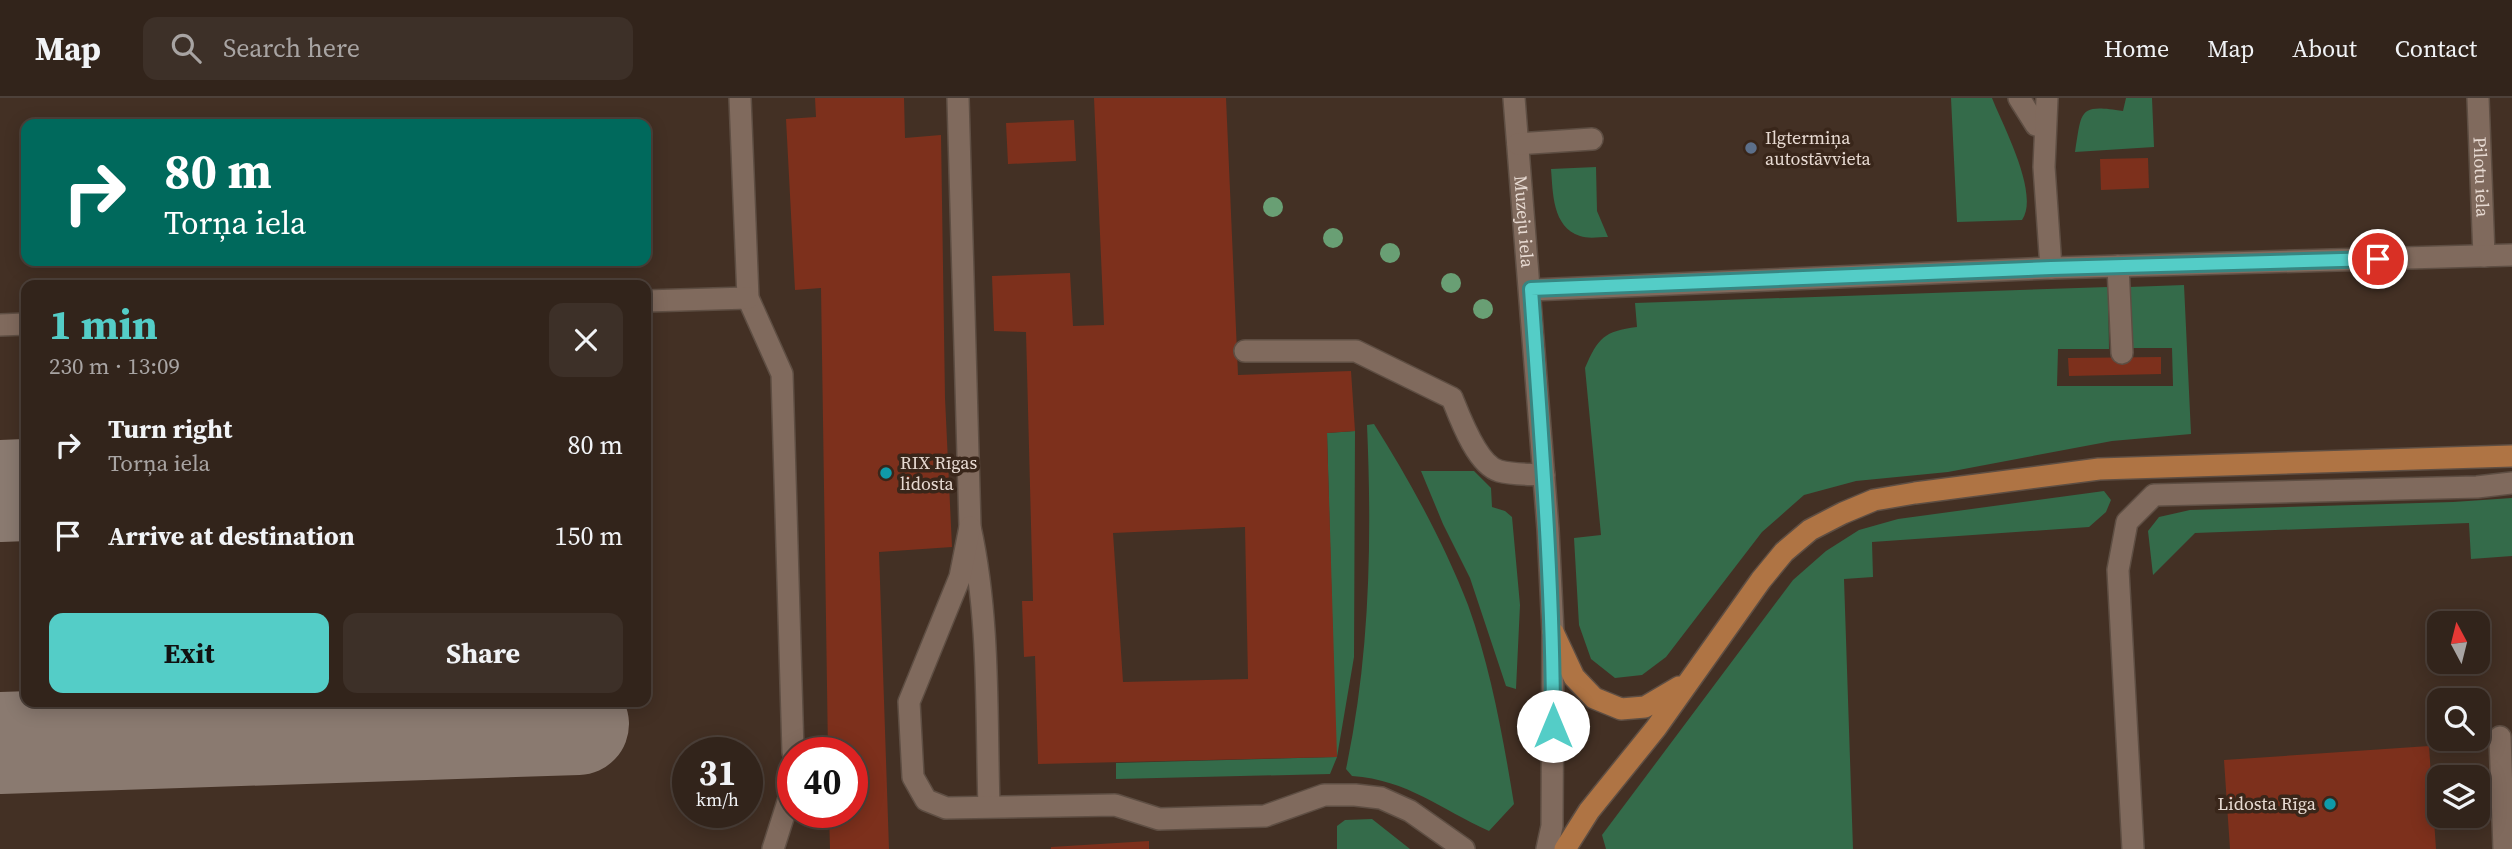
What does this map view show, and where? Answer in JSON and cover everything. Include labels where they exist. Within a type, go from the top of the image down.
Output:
[{"type":"main road","points":[[1565,849],[1590,811],[1656,728],[1736,613],[1784,552],[1810,530],[1874,500],[2099,469],[2512,456]]},
{"type":"main road","points":[[1553,632],[1574,677],[1594,698],[1621,709],[1645,708],[1687,682]]},
{"type":"street","points":[[740,98],[748,298],[782,374],[793,737]]},
{"type":"street","points":[[958,98],[970,527],[979,570],[983,618],[989,806]]},
{"type":"street","name":"Muzeju iela","points":[[1514,98],[1531,289],[1553,632],[1552,826],[1547,849]]},
{"type":"street","points":[[2019,98],[2036,125]]},
{"type":"street","points":[[2034,98],[2036,141],[2044,167]]},
{"type":"street","points":[[2047,98],[2044,167],[2051,268]]},
{"type":"street","name":"Pilotu iela","points":[[2478,98],[2484,256]]},
{"type":"street","points":[[1518,144],[1592,139]]},
{"type":"street","points":[[1531,289],[2051,268],[2512,255]]},
{"type":"street","points":[[2118,266],[2122,353]]},
{"type":"street","points":[[651,301],[748,298]]},
{"type":"street","points":[[0,325],[21,324]]},
{"type":"street","points":[[1245,351],[1356,351],[1452,398],[1466,436],[1497,471],[1544,475]]},
{"type":"street","points":[[2133,849],[2118,570],[2127,522],[2154,495],[2512,483]]},
{"type":"street","points":[[970,527],[960,577],[909,702],[913,777],[926,800],[946,808],[1115,805],[1159,819],[1265,816],[1324,795],[1355,795],[1381,798],[1410,811],[1464,849]]},
{"type":"street","points":[[2500,737],[2504,849]]},
{"type":"street","points":[[773,849],[780,828]]},
{"type":"green space","points":[[1951,98],[1992,98],[2023,177],[2026,208],[2022,220],[1957,222]]},
{"type":"green space","points":[[2126,98],[2152,98],[2154,147],[2075,152],[2081,119],[2085,113],[2098,109],[2123,111]]},
{"type":"green space","points":[[1596,167],[1597,211],[1608,237],[1590,238],[1571,231],[1559,217],[1551,169]]},
{"type":"green space","points":[[2184,285],[2191,434],[2112,441],[1948,472],[1856,481],[1804,495],[1762,532],[1666,657],[1642,675],[1615,678],[1591,659],[1579,625],[1574,538],[1601,535],[1585,368],[1598,343],[1609,334],[1637,327],[1635,303],[2108,287],[2109,349],[2058,349],[2057,386],[2173,386],[2172,348],[2130,348],[2129,287]]},
{"type":"green space","points":[[1374,424],[1413,490],[1448,559],[1468,605],[1490,678],[1514,804],[1489,831],[1407,789],[1352,776],[1346,769],[1365,641],[1369,555],[1367,425]]},
{"type":"green space","points":[[1355,431],[1354,657],[1337,757],[1330,774],[1116,779],[1116,763],[1336,757],[1327,433]]},
{"type":"green space","points":[[1421,471],[1474,471],[1491,488],[1492,507],[1505,511],[1512,517],[1520,605],[1516,689],[1506,686],[1470,578]]},
{"type":"green space","points":[[2104,491],[2111,500],[2106,512],[2089,527],[1872,542],[1873,577],[1844,579],[1853,849],[1606,849],[1602,835],[1793,580],[1826,551],[1859,530],[1898,519]]},
{"type":"green space","points":[[2512,498],[2512,556],[2471,559],[2469,523],[2195,533],[2153,575],[2148,531],[2159,517],[2190,510]]},
{"type":"green space","points":[[1372,819],[1410,849],[1337,849],[1337,826],[1345,820]]},
{"type":"building","name":"RIX Rīgas lidosta","points":[[815,98],[904,98],[905,138],[941,135],[945,398],[952,547],[879,552],[889,849],[830,849],[829,828],[868,828],[868,737],[828,737],[821,288],[795,290],[786,119],[816,117]]},
{"type":"building","points":[[1094,98],[1226,98],[1238,375],[1351,371],[1355,431],[1327,433],[1337,757],[1038,764],[1035,656],[1024,657],[1022,601],[1033,601],[1026,332],[994,331],[992,276],[1070,273],[1073,326],[1104,325]],"holes":[[[1245,527],[1248,679],[1123,682],[1113,533]]]},
{"type":"building","points":[[1074,120],[1076,161],[1008,164],[1006,123]]},
{"type":"building","points":[[2148,158],[2149,188],[2101,190],[2100,159]]},
{"type":"building","points":[[2161,357],[2161,374],[2069,376],[2068,358]]},
{"type":"building","name":"Lidosta Rīga","points":[[2427,746],[2430,765],[2427,765],[2427,828],[2435,828],[2436,849],[2230,849],[2224,760]]},
{"type":"building","points":[[1149,841],[1149,849],[1051,849],[1051,847]]},
{"type":"taxiway","points":[[0,491],[21,490]]},
{"type":"taxiway","points":[[0,743],[578,724]]},
{"type":"place","name":"Ilgtermiņa autostāvvieta","points":[[1751,148]]},
{"type":"place","name":"RIX Rīgas lidosta","points":[[886,473]]},
{"type":"place","name":"Lidosta Rīga","points":[[2330,804]]},
{"type":"route","points":[[1553,726],[1553,632],[1548,529],[1531,289],[2051,268],[2378,259]]}]
